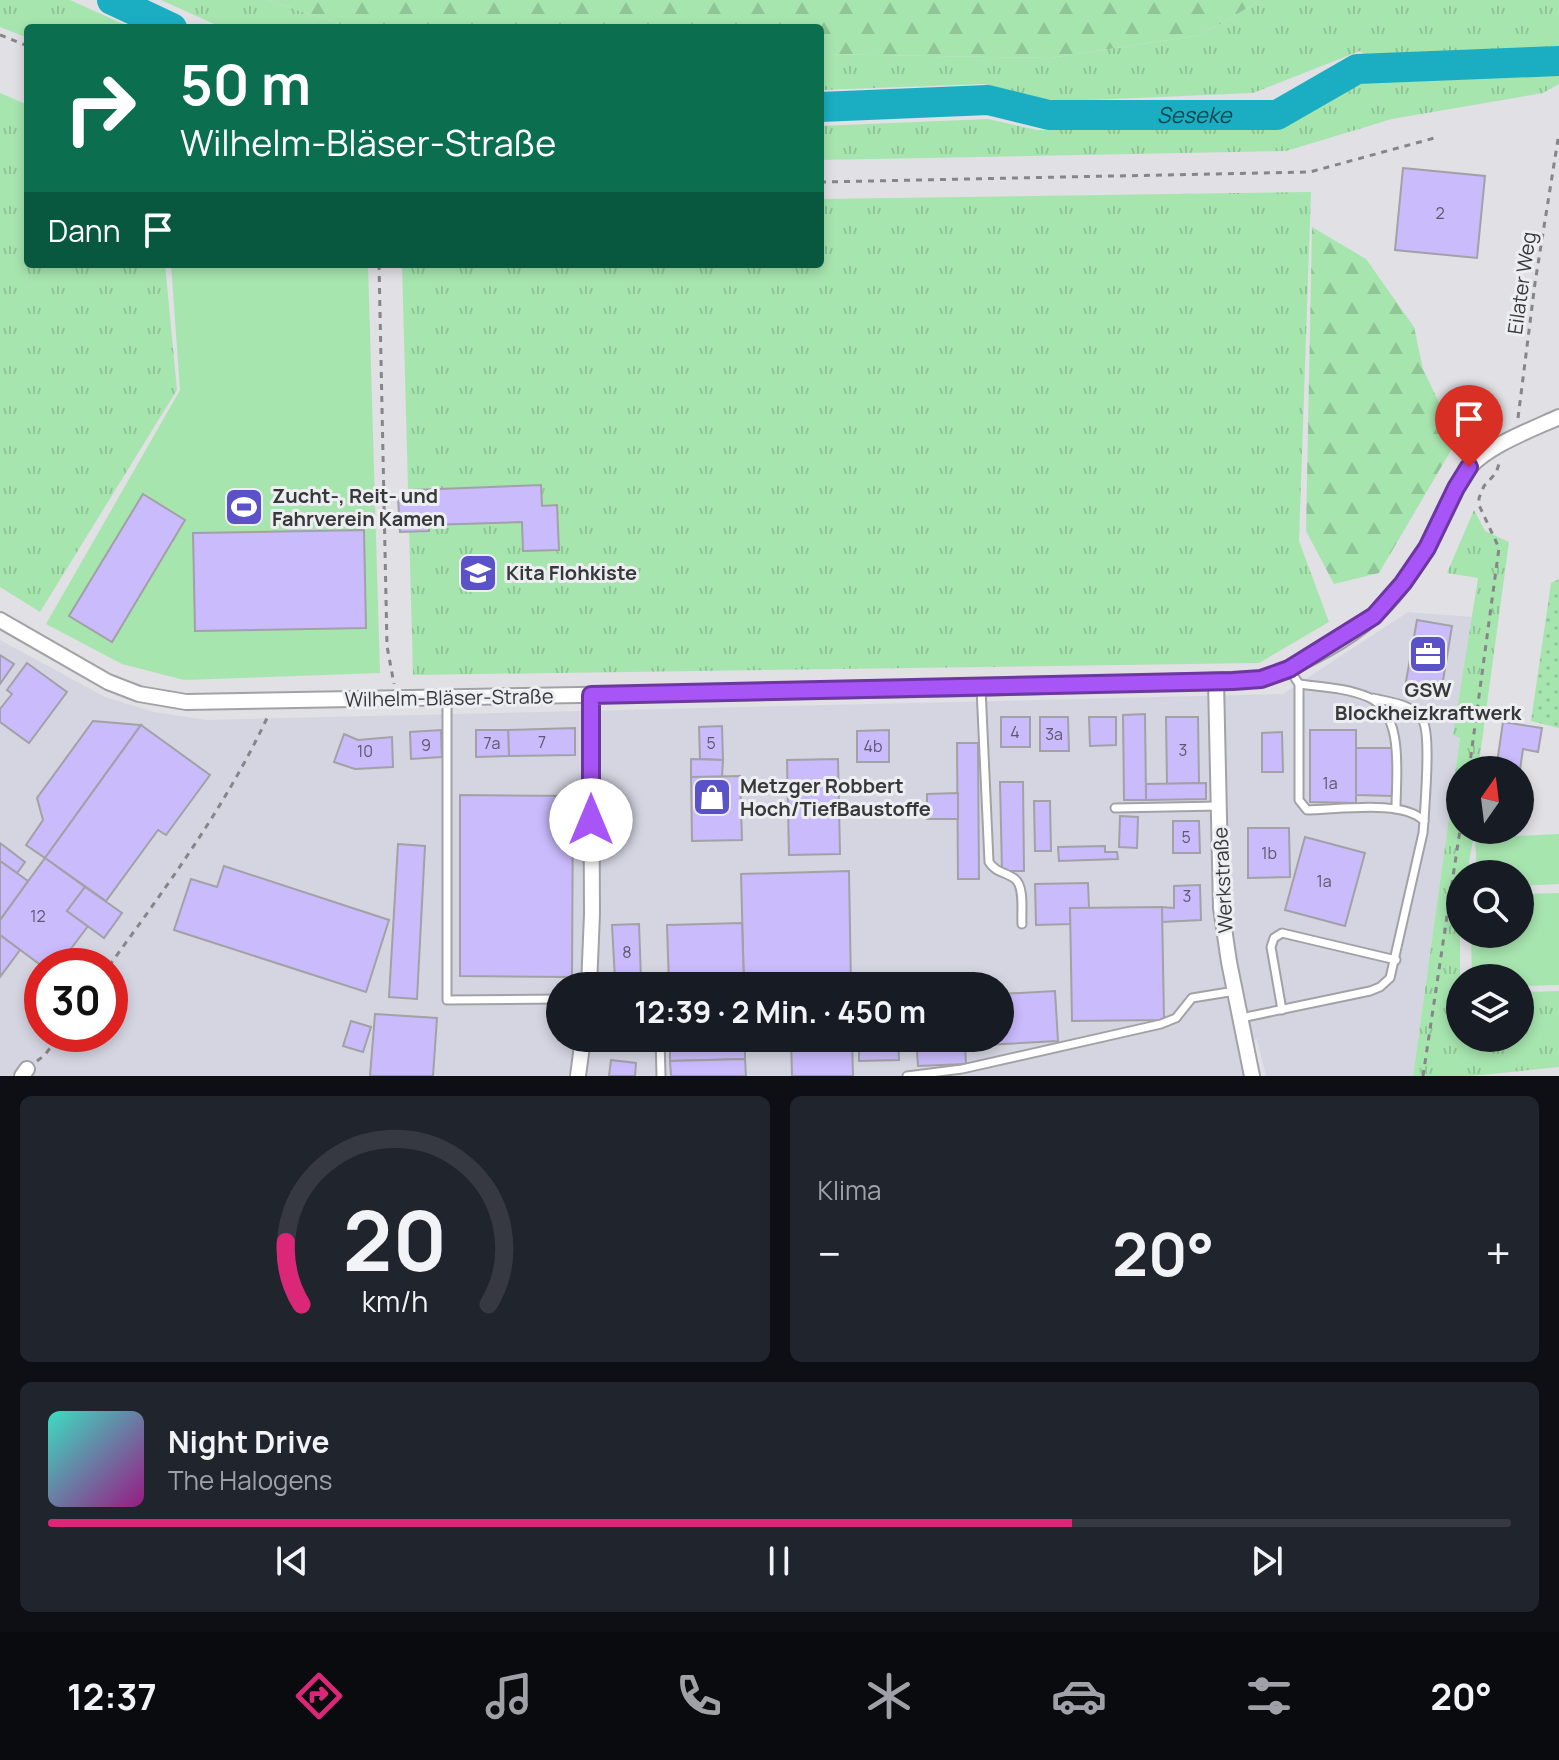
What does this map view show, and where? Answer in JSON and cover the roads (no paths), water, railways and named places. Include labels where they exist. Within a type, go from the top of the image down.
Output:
[{"type":"street","name":"Wilhelm-Bläser-Straße","points":[[0,620],[108,682],[139,694],[186,702],[981,688],[1261,679],[1289,669],[1374,616],[1403,583],[1427,548],[1469,467],[1486,453],[1559,417]]},
{"type":"street","name":"Werkstraße","points":[[1216,681],[1221,908],[1252,1076]]},
{"type":"street","points":[[590,972],[591,695]]},
{"type":"street","points":[[578,1076],[581,1052]]},
{"type":"lane","points":[[1289,669],[1299,684],[1299,800],[1307,810],[1396,808],[1418,815],[1424,821]]},
{"type":"lane","points":[[1241,1018],[1380,987],[1390,978],[1424,821],[1426,735],[1423,720],[1399,703],[1299,684]]},
{"type":"lane","points":[[981,688],[989,862],[995,870],[1020,885],[1022,924]]},
{"type":"lane","points":[[447,698],[447,1000],[546,999]]},
{"type":"lane","points":[[1371,698],[1381,707],[1393,727],[1396,808]]},
{"type":"lane","points":[[1115,808],[1220,806]]},
{"type":"lane","points":[[1282,1010],[1271,947],[1274,938],[1282,933],[1396,960]]},
{"type":"lane","points":[[907,1076],[962,1069],[1161,1024],[1176,1018],[1192,998],[1235,991]]},
{"type":"lane","points":[[660,1052],[661,1076]]},
{"type":"waterway","name":"Seseke","points":[[112,0],[163,24]]},
{"type":"waterway","name":"Seseke","points":[[824,107],[988,100],[1049,115],[1277,115],[1357,69],[1559,61]]},
{"type":"place","name":"Zucht-, Reit- und Fahrverein Kamen","points":[[244,507]]},
{"type":"place","name":"Kita Flohkiste","points":[[478,573]]},
{"type":"place","name":"GSW Blockheizkraftwerk","points":[[1428,654]]},
{"type":"place","name":"Metzger Robbert Hoch/TiefBaustoffe","points":[[712,797]]}]
